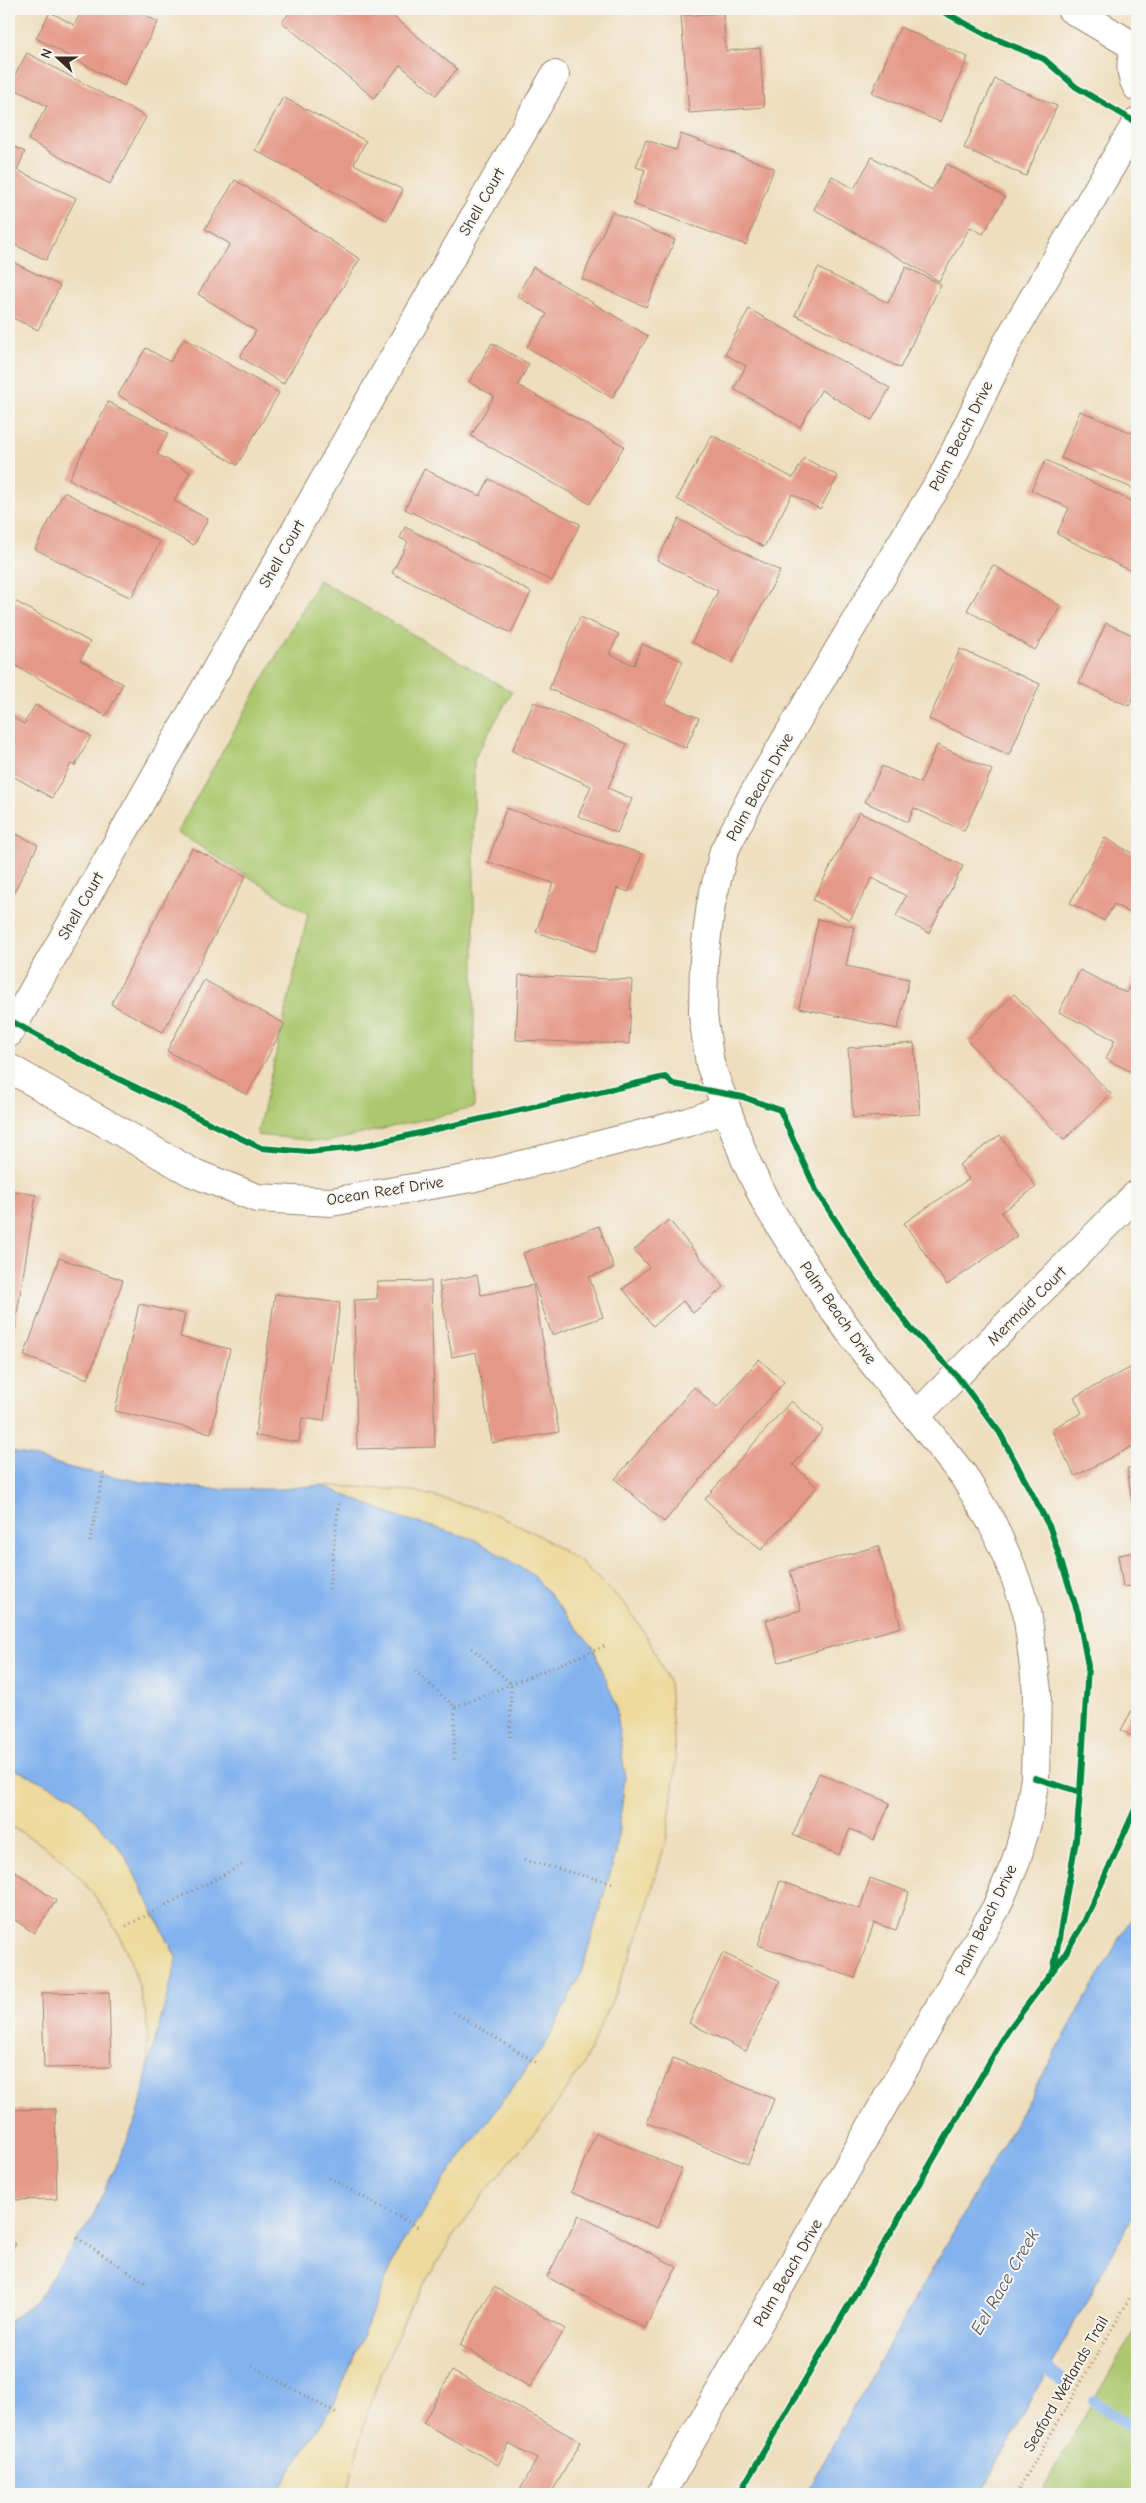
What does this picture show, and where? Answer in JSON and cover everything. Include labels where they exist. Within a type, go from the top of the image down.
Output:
[{"type":"street","points":[[1071,9],[1137,48],[1131,62],[1131,73],[1137,86]]},
{"type":"street","name":"Shell Court","points":[[9,1033],[555,76]]},
{"type":"street","name":"Palm Beach Drive","points":[[661,2494],[973,1952],[996,1908],[1015,1864],[1028,1820],[1035,1778],[1038,1734],[1037,1692],[1027,1612],[1011,1566],[992,1523],[962,1475],[870,1360],[797,1255],[764,1197],[725,1109],[710,1064],[703,1015],[704,958],[711,904],[724,851],[755,791],[903,540],[942,478],[1007,344],[1137,122]]},
{"type":"street","name":"Ocean Reef Drive","points":[[9,1068],[191,1172],[257,1198],[331,1202],[471,1178],[689,1122],[725,1109]]},
{"type":"street","name":"Mermaid Court","points":[[916,1416],[1137,1194]]},
{"type":"path","points":[[90,1542],[104,1471]]},
{"type":"path","points":[[329,1589],[339,1501]]},
{"type":"path","points":[[455,1707],[607,1645]]},
{"type":"path","points":[[472,1648],[511,1684],[510,1737]]},
{"type":"path","points":[[416,1671],[455,1707],[454,1761]]},
{"type":"path","points":[[524,1860],[612,1883]]},
{"type":"path","points":[[126,1926],[244,1864]]},
{"type":"path","points":[[454,2012],[538,2063]]},
{"type":"path","points":[[330,2178],[419,2228]]},
{"type":"path","points":[[78,2238],[146,2283]]},
{"type":"path","points":[[252,2366],[337,2414]]},
{"type":"green space","points":[[319,580],[512,692],[474,759],[474,1108],[326,1142],[257,1135],[308,914],[177,832]]},
{"type":"green space","points":[[1137,2325],[1137,2494],[1040,2494]]},
{"type":"sand","points":[[321,1485],[414,1491],[488,1511],[531,1531],[582,1563],[625,1604],[648,1638],[669,1683],[676,1764],[667,1836],[642,1926],[612,2001],[582,2067],[547,2118],[494,2181],[452,2238],[410,2307],[379,2379],[366,2417],[347,2494],[276,2494],[335,2402],[399,2248],[459,2159],[548,2040],[581,1973],[616,1853],[625,1777],[593,1647],[572,1624],[395,1516]]},
{"type":"sand","points":[[9,1769],[19,1771],[74,1797],[124,1853],[177,1959],[148,2068],[145,2011],[127,1953],[99,1902],[81,1879],[60,1858],[36,1841],[9,1826]]},
{"type":"water","points":[[9,1450],[75,1469],[142,1482],[209,1489],[283,1489],[321,1485],[395,1516],[474,1539],[533,1575],[593,1647],[616,1705],[625,1777],[616,1853],[581,1973],[548,2040],[459,2159],[399,2248],[335,2402],[276,2494],[9,2494],[9,2322],[34,2303],[92,2218],[138,2116],[148,2068],[177,1959],[124,1853],[74,1797],[19,1771],[9,1769]]},
{"type":"water","name":"Eel Race Creek","points":[[1137,1908],[1137,2209],[980,2494],[805,2494]]},
{"type":"building","points":[[83,9],[133,9],[158,22],[124,86],[36,38],[50,12],[74,25]]},
{"type":"building","points":[[293,9],[384,9],[457,69],[436,95],[400,65],[374,98],[282,22]]},
{"type":"building","points":[[723,13],[726,51],[760,48],[764,107],[689,113],[681,16]]},
{"type":"building","points":[[900,27],[968,57],[940,122],[872,93]]},
{"type":"building","points":[[27,53],[146,117],[110,184],[28,140],[47,106],[9,86]]},
{"type":"building","points":[[995,79],[1057,106],[1026,176],[964,148]]},
{"type":"building","points":[[283,97],[366,141],[354,164],[403,190],[387,220],[255,150]]},
{"type":"building","points":[[681,134],[774,168],[746,245],[633,204],[645,170],[636,167],[646,140],[676,150]]},
{"type":"building","points":[[9,144],[25,152],[17,170],[76,198],[46,260],[9,242]]},
{"type":"building","points":[[872,157],[932,190],[947,164],[1005,197],[983,234],[970,227],[939,281],[814,209],[832,176],[854,189]]},
{"type":"building","points":[[235,180],[360,259],[283,384],[240,357],[256,331],[198,294],[230,244],[205,229]]},
{"type":"building","points":[[612,212],[675,240],[646,307],[582,279]]},
{"type":"building","points":[[9,260],[60,286],[38,330],[13,318],[9,327]]},
{"type":"building","points":[[533,267],[648,336],[612,398],[527,347],[547,314],[517,296]]},
{"type":"building","points":[[906,267],[941,284],[900,368],[795,315],[818,268],[888,303]]},
{"type":"building","points":[[749,309],[890,388],[872,420],[821,390],[800,427],[734,389],[746,366],[725,354]]},
{"type":"building","points":[[184,338],[279,393],[237,465],[118,395],[146,348],[170,362]]},
{"type":"building","points":[[492,343],[529,364],[518,385],[624,446],[590,504],[471,436],[494,396],[469,382]]},
{"type":"building","points":[[108,402],[168,433],[157,454],[190,472],[174,501],[208,519],[194,545],[69,479]]},
{"type":"building","points":[[1080,411],[1137,435],[1137,490],[1061,458]]},
{"type":"building","points":[[712,435],[793,478],[804,458],[838,476],[820,509],[792,494],[764,547],[677,499]]},
{"type":"building","points":[[1046,460],[1137,504],[1137,574],[1057,534],[1069,508],[1031,490]]},
{"type":"building","points":[[424,469],[480,496],[489,479],[580,524],[552,581],[405,509]]},
{"type":"building","points":[[64,492],[160,542],[131,598],[35,549]]},
{"type":"building","points":[[679,519],[780,571],[732,663],[692,642],[718,591],[657,560]]},
{"type":"building","points":[[405,527],[531,592],[511,633],[392,573],[408,542],[400,538]]},
{"type":"building","points":[[993,565],[1061,606],[1035,650],[967,610]]},
{"type":"building","points":[[9,598],[90,642],[80,660],[123,684],[106,716],[9,662]]},
{"type":"building","points":[[580,617],[619,634],[609,654],[634,665],[642,644],[683,661],[665,703],[699,718],[686,748],[549,689]]},
{"type":"building","points":[[1106,623],[1137,637],[1137,688],[1129,706],[1079,683]]},
{"type":"building","points":[[960,649],[1040,684],[1009,755],[929,719]]},
{"type":"building","points":[[534,702],[627,744],[608,788],[632,799],[617,833],[578,816],[591,786],[512,751]]},
{"type":"building","points":[[35,705],[91,736],[75,766],[71,764],[52,798],[9,774],[9,715],[24,724]]},
{"type":"building","points":[[937,745],[992,770],[964,831],[914,808],[908,822],[865,802],[882,766],[920,783]]},
{"type":"building","points":[[506,808],[642,854],[629,892],[617,888],[596,952],[536,932],[553,883],[488,862]]},
{"type":"building","points":[[859,812],[963,866],[929,933],[896,916],[906,896],[872,878],[850,920],[813,900]]},
{"type":"building","points":[[9,830],[38,845],[9,902]]},
{"type":"building","points":[[1105,838],[1137,856],[1137,917],[1114,904],[1104,921],[1070,903]]},
{"type":"building","points":[[192,848],[246,876],[163,1032],[111,1004]]},
{"type":"building","points":[[818,919],[854,927],[846,966],[909,979],[898,1029],[799,1008]]},
{"type":"building","points":[[1080,970],[1126,993],[1137,970],[1136,1074],[1106,1059],[1115,1040],[1059,1012]]},
{"type":"building","points":[[519,975],[632,980],[629,1044],[516,1040]]},
{"type":"building","points":[[204,980],[285,1024],[247,1095],[167,1051]]},
{"type":"building","points":[[1014,994],[1111,1094],[1064,1140],[967,1040]]},
{"type":"building","points":[[914,1043],[920,1114],[853,1118],[848,1048]]},
{"type":"building","points":[[1000,1135],[1036,1187],[1001,1212],[1017,1236],[947,1285],[904,1223],[969,1179],[959,1165]]},
{"type":"building","points":[[9,1190],[36,1195],[10,1358],[9,1358]]},
{"type":"building","points":[[669,1220],[724,1287],[693,1313],[683,1301],[653,1326],[623,1289],[649,1267],[634,1250]]},
{"type":"building","points":[[599,1226],[614,1268],[589,1277],[603,1317],[552,1335],[523,1253]]},
{"type":"building","points":[[59,1258],[123,1280],[88,1379],[24,1356]]},
{"type":"building","points":[[477,1275],[481,1295],[533,1285],[559,1432],[492,1443],[476,1352],[452,1357],[439,1282]]},
{"type":"building","points":[[431,1281],[435,1447],[357,1449],[354,1300],[377,1299],[377,1282]]},
{"type":"building","points":[[275,1294],[340,1303],[324,1421],[302,1418],[299,1442],[255,1436]]},
{"type":"building","points":[[139,1304],[185,1314],[180,1337],[230,1349],[211,1433],[115,1411]]},
{"type":"building","points":[[759,1359],[784,1382],[664,1522],[615,1479],[694,1387],[717,1408]]},
{"type":"building","points":[[1136,1365],[1137,1444],[1075,1476],[1051,1429],[1082,1413],[1074,1397]]},
{"type":"building","points":[[791,1401],[823,1429],[793,1465],[817,1487],[761,1550],[705,1499]]},
{"type":"building","points":[[1137,1467],[1137,1530],[1136,1530],[1127,1468]]},
{"type":"building","points":[[878,1546],[901,1627],[779,1662],[766,1620],[801,1610],[790,1571]]},
{"type":"building","points":[[1137,1552],[1137,1585],[1123,1587],[1118,1555]]},
{"type":"building","points":[[1137,1701],[1137,1739],[1121,1730]]},
{"type":"building","points":[[819,1773],[890,1803],[874,1840],[850,1829],[839,1855],[793,1835]]},
{"type":"building","points":[[9,1867],[56,1901],[34,1933],[9,1916]]},
{"type":"building","points":[[870,1878],[909,1892],[896,1930],[874,1923],[855,1978],[758,1945],[780,1881],[860,1909]]},
{"type":"building","points":[[723,1953],[780,1981],[746,2051],[689,2023]]},
{"type":"building","points":[[109,1992],[111,2067],[44,2068],[42,1993]]},
{"type":"building","points":[[673,2058],[774,2099],[748,2164],[647,2123]]},
{"type":"building","points":[[55,2109],[57,2199],[9,2200],[9,2110]]},
{"type":"building","points":[[596,2133],[682,2169],[657,2228],[571,2192]]},
{"type":"building","points":[[579,2215],[677,2267],[645,2328],[547,2277]]},
{"type":"building","points":[[9,2239],[16,2244],[9,2255]]},
{"type":"building","points":[[494,2287],[565,2329],[530,2387],[460,2345]]},
{"type":"building","points":[[452,2371],[581,2442],[551,2494],[524,2494],[519,2492],[537,2459],[509,2444],[498,2465],[423,2423]]},
{"type":"waterway","points":[[1037,2360],[1066,2383]]},
{"type":"waterway","points":[[1094,2402],[1137,2430]]},
{"type":"cycle path","points":[[938,9],[989,36],[1044,59],[1076,87],[1137,123]]},
{"type":"cycle path","points":[[9,1020],[98,1069],[261,1148],[309,1152],[358,1147],[665,1077],[673,1084],[743,1097],[780,1110],[816,1190],[866,1268],[911,1329],[957,1376],[1000,1433],[1050,1528],[1078,1613],[1088,1666],[1080,1792]]},
{"type":"cycle path","points":[[1035,1778],[1080,1792],[1076,1840],[1054,1967]]},
{"type":"cycle path","points":[[739,2494],[1007,2032],[1064,1956],[1085,1920],[1137,1805]]}]
